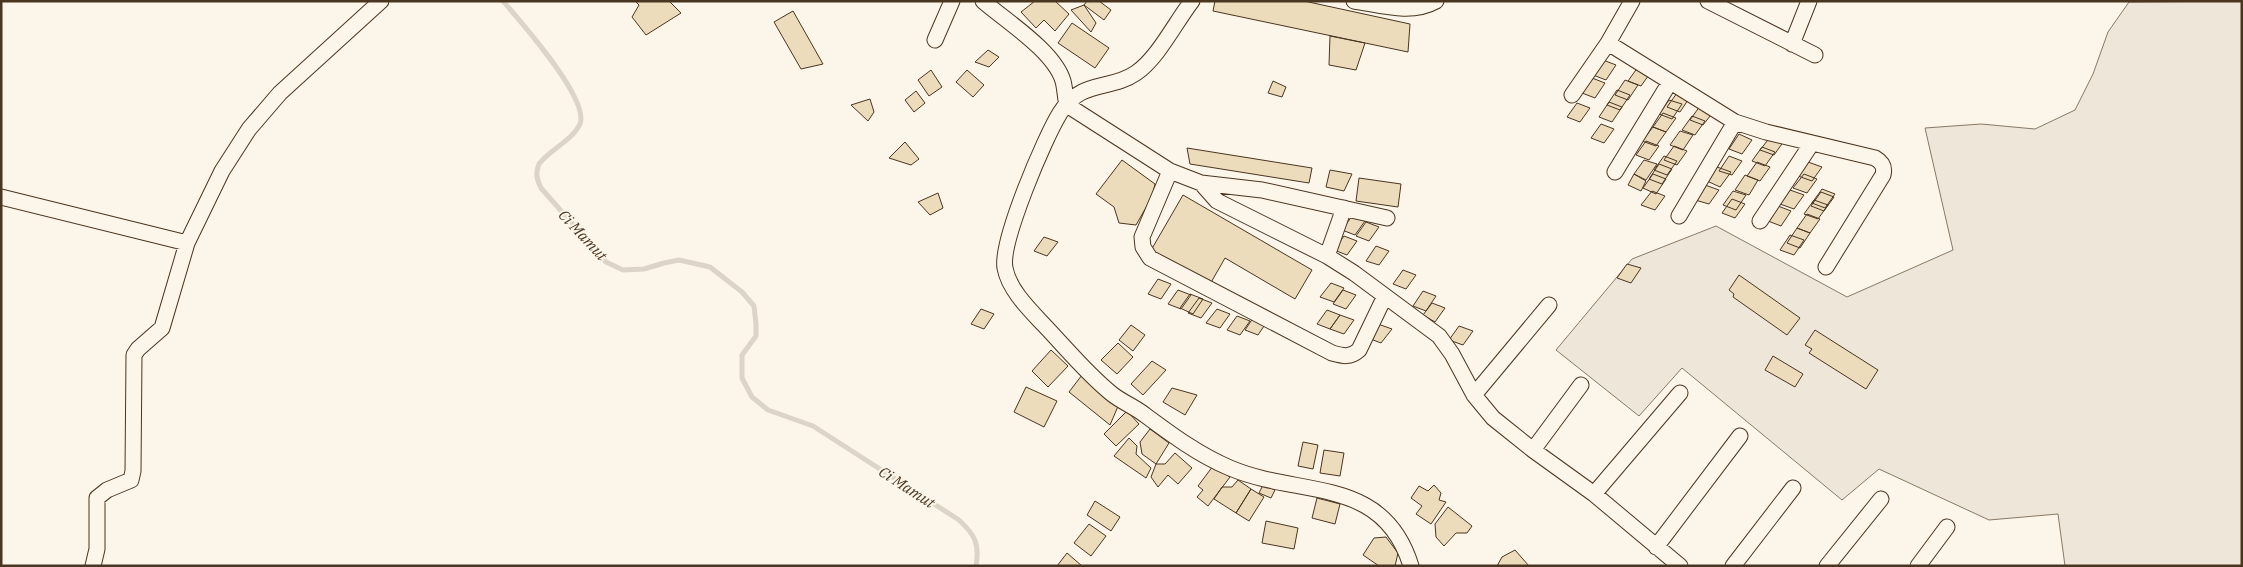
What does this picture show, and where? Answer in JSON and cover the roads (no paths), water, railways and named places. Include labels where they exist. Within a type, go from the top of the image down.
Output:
[{"type":"street","points":[[93,566],[97,549],[97,498],[107,490],[131,480],[133,472],[134,355],[138,349],[162,328],[187,243],[222,171],[249,129],[280,93],[381,1]]},
{"type":"street","points":[[935,40],[952,1]]},
{"type":"street","points":[[983,1],[1044,53],[1055,65],[1063,80],[1066,105]]},
{"type":"street","points":[[1192,1],[1145,66],[1128,77],[1092,87],[1074,97],[1060,113],[1038,159],[1008,238],[1004,267],[1009,280],[1025,305],[1081,365],[1112,394],[1143,413],[1174,438],[1230,468],[1273,482],[1344,495],[1363,503],[1379,514],[1393,529],[1407,554],[1411,566]]},
{"type":"street","points":[[1354,1],[1380,3],[1413,9],[1424,7],[1436,1]]},
{"type":"street","points":[[1572,95],[1608,43],[1632,1]]},
{"type":"street","points":[[1708,1],[1729,6],[1815,56]]},
{"type":"street","points":[[1792,44],[1810,1]]},
{"type":"street","points":[[1608,43],[1735,122],[1760,131],[1874,158],[1881,162],[1884,171],[1826,267]]},
{"type":"street","points":[[1615,172],[1670,82]]},
{"type":"street","points":[[1066,105],[1170,171],[1201,182],[1262,190],[1387,218]]},
{"type":"street","points":[[1679,216],[1735,122]]},
{"type":"street","points":[[1760,221],[1812,143]]},
{"type":"street","points":[[1170,171],[1142,237],[1144,247],[1150,258],[1332,353],[1343,356],[1353,355],[1358,350],[1385,296]]},
{"type":"street","points":[[1201,182],[1217,201],[1327,256],[1439,336],[1452,354],[1474,396],[1493,418],[1533,450],[1594,494],[1680,566]]},
{"type":"street","points":[[1,197],[187,243]]},
{"type":"street","points":[[1327,256],[1344,208]]},
{"type":"street","points":[[1474,396],[1549,305]]},
{"type":"street","points":[[1533,450],[1581,385]]},
{"type":"street","points":[[1594,494],[1680,392]]},
{"type":"street","points":[[1656,547],[1740,436]]},
{"type":"street","points":[[1733,566],[1793,488]]},
{"type":"street","points":[[1827,566],[1881,499]]},
{"type":"street","points":[[1918,566],[1947,527]]},
{"type":"waterway","name":"Ci Mamut","points":[[503,1],[565,79],[575,97],[580,112],[580,124],[576,130],[539,164],[537,176],[541,188],[606,262],[623,270],[644,269],[679,260],[710,267],[742,292],[754,306],[756,324],[756,336],[742,355],[742,378],[752,397],[768,410],[813,426],[959,520],[969,530],[975,540],[977,551],[976,566]]}]
